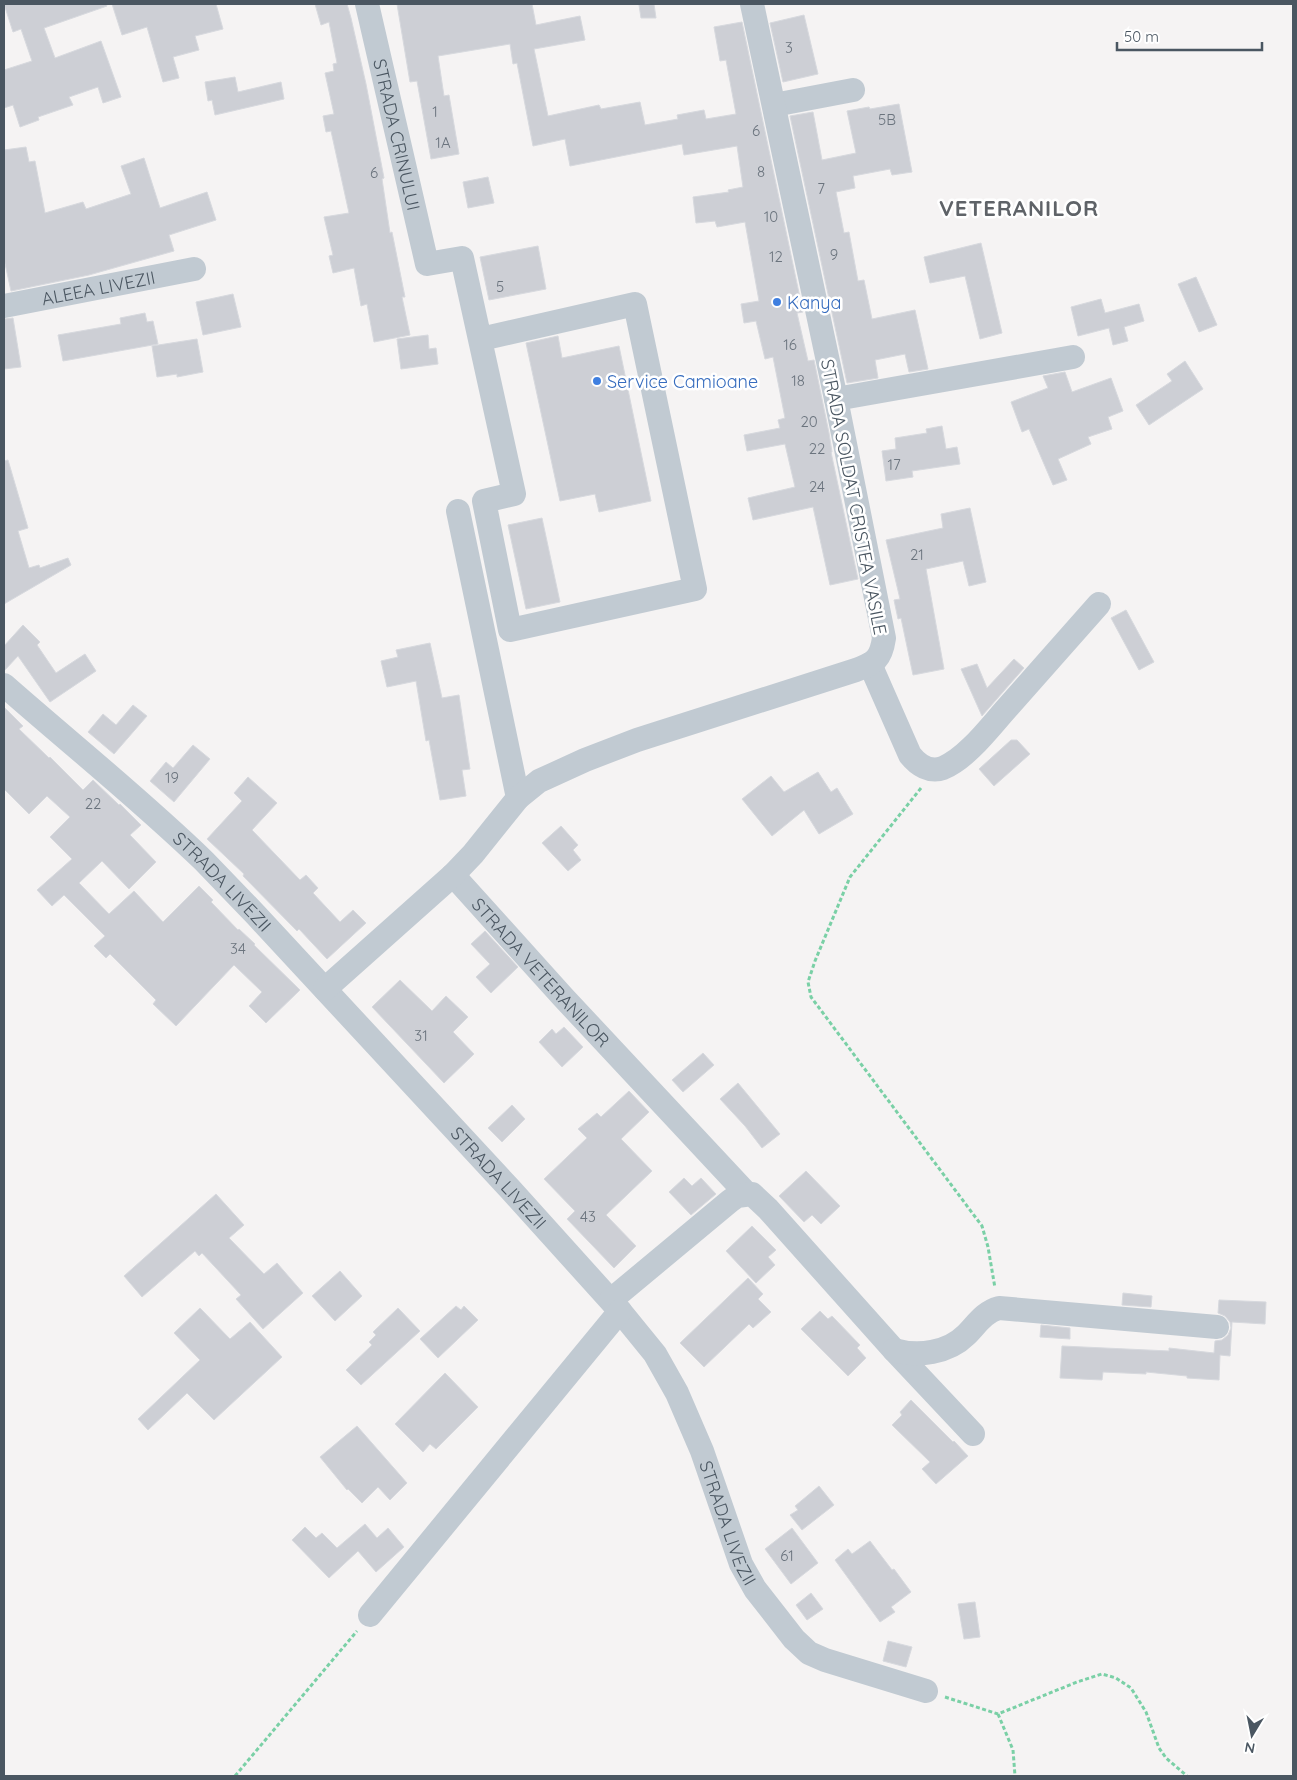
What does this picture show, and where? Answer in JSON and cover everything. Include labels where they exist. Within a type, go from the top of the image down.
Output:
[{"type":"street","name":"STRADA CRINULUI","points":[[367,4],[427,264],[462,258],[481,339]]},
{"type":"street","name":"STRADA SOLDAT CRISTEA VASILE","points":[[752,4],[836,399],[884,638],[880,654],[870,664]]},
{"type":"street","points":[[774,105],[853,90]]},
{"type":"street","name":"ALEEA LIVEZII","points":[[4,306],[194,269]]},
{"type":"street","points":[[635,304],[695,588],[510,630],[484,500],[514,494],[481,339],[635,304]]},
{"type":"street","points":[[836,399],[1073,357]]},
{"type":"street","points":[[458,511],[518,798]]},
{"type":"street","points":[[325,989],[453,875],[473,854],[518,798],[528,789],[552,774],[612,749],[870,664],[910,755],[921,765],[937,769],[952,763],[975,742],[1098,604]]},
{"type":"street","name":"STRADA LIVEZII","points":[[4,685],[173,830],[256,915],[616,1305],[655,1354],[670,1378],[710,1472],[741,1564],[758,1593],[794,1639],[809,1652],[825,1660],[926,1691]]},
{"type":"street","name":"STRADA VETERANILOR","points":[[453,875],[569,1004],[747,1194],[752,1194],[768,1209],[894,1350],[973,1434]]},
{"type":"street","points":[[370,1615],[616,1305],[737,1196],[747,1194]]},
{"type":"street","points":[[894,1350],[905,1353],[920,1353],[945,1348],[962,1339],[991,1310],[999,1308],[1216,1327]]},
{"type":"path","points":[[937,769],[850,877],[808,982],[810,997],[982,1226],[988,1247],[999,1308]]},
{"type":"path","points":[[235,1776],[370,1615]]},
{"type":"path","points":[[926,1691],[998,1714],[1077,1682],[1102,1674],[1116,1678],[1131,1688],[1146,1712],[1159,1748],[1166,1758],[1187,1776]]},
{"type":"path","points":[[998,1714],[1013,1750],[1015,1776]]},
{"type":"building","points":[[4,4],[106,4],[107,6],[44,28],[55,58],[101,41],[121,97],[103,103],[98,87],[69,97],[73,105],[38,117],[39,120],[20,127],[13,105],[4,108],[4,70],[32,61],[21,29],[13,32]]},
{"type":"building","points":[[112,4],[216,4],[223,29],[195,36],[199,50],[173,57],[179,78],[163,82],[147,27],[122,35]]},
{"type":"building","points":[[315,4],[347,4],[366,84],[384,178],[382,179],[390,233],[392,232],[405,297],[402,297],[410,335],[374,342],[367,304],[361,306],[354,268],[333,273],[329,256],[333,255],[324,217],[349,213],[331,131],[326,132],[323,116],[334,114],[325,73],[334,71],[333,64],[337,63],[329,22],[321,25]]},
{"type":"building","points":[[397,4],[532,4],[536,25],[580,16],[585,40],[534,49],[548,116],[599,105],[601,109],[640,102],[645,125],[678,119],[677,115],[704,110],[706,119],[736,114],[726,60],[720,61],[714,27],[742,22],[803,312],[797,313],[808,361],[814,360],[858,579],[830,585],[813,507],[753,520],[748,498],[795,487],[785,444],[747,451],[744,435],[780,428],[778,420],[785,418],[773,357],[765,359],[756,321],[744,323],[741,304],[759,301],[745,222],[717,227],[715,221],[696,223],[693,197],[729,192],[728,190],[743,187],[737,146],[684,155],[682,144],[570,166],[565,139],[533,146],[517,63],[513,64],[510,44],[438,56],[444,96],[449,95],[459,154],[431,159],[417,81],[410,82]]},
{"type":"building","points":[[654,4],[656,18],[641,18],[639,5]]},
{"type":"building","points":[[804,15],[818,74],[783,82],[770,23]]},
{"type":"building","points":[[235,77],[238,92],[281,82],[284,99],[215,115],[212,100],[208,101],[205,82]]},
{"type":"building","points":[[899,104],[912,172],[892,175],[890,169],[853,176],[855,188],[836,192],[844,233],[849,232],[858,281],[864,280],[872,319],[915,310],[928,369],[909,372],[905,354],[875,360],[878,378],[847,383],[790,116],[813,112],[822,160],[856,153],[847,111]]},
{"type":"building","points":[[26,147],[29,162],[35,161],[45,213],[83,202],[86,209],[131,194],[121,166],[144,158],[160,208],[207,192],[216,220],[169,235],[174,251],[89,275],[11,291],[4,259],[4,150]]},
{"type":"building","points":[[488,177],[494,203],[468,208],[463,182]]},
{"type":"building","points":[[981,243],[1002,333],[980,339],[965,276],[930,283],[924,257]]},
{"type":"building","points":[[538,246],[546,289],[489,300],[480,257]]},
{"type":"building","points":[[1196,277],[1217,325],[1199,332],[1178,284]]},
{"type":"building","points":[[233,294],[241,327],[203,335],[196,302]]},
{"type":"building","points":[[1101,299],[1105,313],[1139,304],[1144,321],[1124,327],[1128,341],[1113,345],[1109,328],[1078,336],[1071,307]]},
{"type":"building","points":[[145,313],[147,322],[153,321],[158,344],[63,361],[58,335],[121,324],[120,318]]},
{"type":"building","points":[[13,318],[21,367],[4,369],[4,319]]},
{"type":"building","points":[[428,335],[429,349],[436,348],[438,364],[401,369],[397,339]]},
{"type":"building","points":[[558,336],[562,358],[619,346],[651,501],[599,512],[595,494],[560,501],[526,343]]},
{"type":"building","points":[[197,339],[203,372],[177,377],[177,374],[157,377],[152,346]]},
{"type":"building","points":[[1185,361],[1203,389],[1149,425],[1136,405],[1172,381],[1167,374]]},
{"type":"building","points":[[1065,372],[1072,392],[1111,378],[1123,411],[1108,417],[1112,429],[1088,437],[1091,444],[1058,459],[1067,480],[1053,485],[1029,429],[1022,432],[1011,402],[1048,388],[1043,376]]},
{"type":"building","points":[[942,426],[946,449],[957,447],[960,464],[912,471],[913,477],[886,481],[882,451],[896,449],[895,438],[927,433],[926,429]]},
{"type":"building","points":[[8,460],[28,528],[18,531],[29,568],[39,565],[40,568],[68,558],[71,565],[4,604],[4,461]]},
{"type":"building","points":[[970,508],[986,582],[969,586],[963,561],[926,569],[944,669],[913,675],[901,618],[898,619],[894,600],[900,599],[886,540],[943,528],[941,514]]},
{"type":"building","points":[[542,518],[560,602],[526,609],[508,525]]},
{"type":"building","points":[[1126,610],[1154,662],[1139,670],[1111,618]]},
{"type":"building","points":[[23,625],[40,642],[37,645],[56,673],[85,654],[96,671],[50,702],[18,656],[4,671],[4,646]]},
{"type":"building","points":[[430,643],[442,698],[459,695],[470,769],[462,770],[466,796],[440,800],[429,740],[426,741],[416,681],[387,687],[381,661],[398,657],[396,650]]},
{"type":"building","points":[[1014,659],[1024,668],[982,716],[961,669],[977,664],[987,688]]},
{"type":"building","points":[[133,705],[147,716],[114,754],[88,732],[103,714],[116,725]]},
{"type":"building","points":[[4,707],[23,726],[19,729],[83,790],[93,780],[141,825],[130,835],[156,862],[129,889],[102,861],[79,883],[109,914],[134,891],[163,922],[199,886],[213,900],[211,902],[238,930],[255,944],[300,990],[266,1023],[249,1006],[262,992],[234,965],[176,1026],[153,1004],[156,1000],[110,954],[106,958],[94,946],[105,936],[64,895],[52,906],[37,890],[72,859],[50,837],[70,817],[47,796],[29,814],[4,789]]},
{"type":"building","points":[[1011,740],[1017,740],[1030,754],[994,786],[979,769]]},
{"type":"building","points":[[193,745],[210,759],[174,802],[150,781],[166,762],[173,768]]},
{"type":"building","points":[[818,772],[831,792],[837,788],[853,814],[819,834],[804,810],[772,836],[742,799],[771,776],[784,792]]},
{"type":"building","points":[[248,777],[277,803],[252,830],[300,880],[306,875],[318,888],[313,893],[340,922],[353,910],[366,923],[327,959],[207,839],[242,801],[234,793]]},
{"type":"building","points":[[561,826],[578,845],[573,850],[581,860],[568,871],[542,843]]},
{"type":"building","points":[[485,931],[518,967],[491,993],[476,977],[490,964],[471,944]]},
{"type":"building","points":[[400,980],[432,1011],[446,996],[468,1017],[453,1032],[474,1054],[444,1083],[372,1007]]},
{"type":"building","points":[[564,1027],[583,1047],[562,1067],[539,1042],[552,1029],[556,1034]]},
{"type":"building","points":[[703,1053],[714,1065],[683,1092],[672,1080]]},
{"type":"building","points":[[738,1083],[780,1134],[762,1148],[720,1099]]},
{"type":"building","points":[[629,1091],[649,1112],[621,1139],[652,1171],[606,1215],[636,1246],[614,1268],[567,1219],[575,1211],[544,1179],[587,1138],[578,1129],[597,1113],[601,1117]]},
{"type":"building","points":[[512,1105],[525,1119],[502,1142],[488,1128]]},
{"type":"building","points":[[806,1171],[840,1206],[821,1224],[812,1215],[804,1222],[779,1196]]},
{"type":"building","points":[[684,1178],[692,1186],[701,1178],[716,1194],[691,1215],[669,1192]]},
{"type":"building","points":[[216,1194],[244,1225],[229,1238],[264,1274],[277,1263],[303,1293],[263,1329],[236,1299],[241,1295],[202,1253],[199,1256],[195,1251],[142,1297],[124,1276]]},
{"type":"building","points":[[752,1226],[776,1250],[768,1257],[775,1265],[756,1283],[726,1251]]},
{"type":"building","points":[[340,1271],[362,1296],[335,1321],[312,1296]]},
{"type":"building","points":[[748,1278],[763,1294],[758,1299],[771,1312],[753,1328],[749,1324],[704,1367],[680,1343]]},
{"type":"building","points":[[1123,1293],[1152,1296],[1151,1307],[1122,1305]]},
{"type":"building","points":[[1219,1300],[1266,1302],[1265,1324],[1232,1322],[1230,1356],[1220,1355],[1219,1380],[1146,1372],[1146,1374],[1103,1372],[1102,1380],[1060,1378],[1062,1346],[1169,1351],[1169,1348],[1214,1353],[1215,1341],[1222,1340],[1228,1335],[1231,1328],[1230,1322],[1225,1316],[1218,1313]]},
{"type":"building","points":[[456,1306],[461,1310],[464,1306],[478,1320],[438,1358],[420,1339]]},
{"type":"building","points":[[200,1308],[230,1339],[250,1322],[282,1357],[214,1420],[187,1393],[148,1430],[138,1419],[200,1360],[174,1333]]},
{"type":"building","points":[[398,1308],[420,1331],[361,1385],[346,1370],[372,1345],[369,1342],[376,1335],[373,1332]]},
{"type":"building","points":[[820,1311],[828,1319],[832,1316],[860,1345],[857,1348],[866,1358],[848,1376],[801,1329]]},
{"type":"building","points":[[1041,1325],[1070,1328],[1070,1339],[1040,1337]]},
{"type":"building","points":[[445,1373],[478,1407],[436,1449],[430,1444],[423,1452],[395,1424]]},
{"type":"building","points":[[911,1400],[968,1456],[936,1484],[922,1469],[930,1462],[892,1425],[902,1415],[900,1412]]},
{"type":"building","points":[[357,1426],[407,1483],[390,1500],[378,1487],[362,1503],[347,1490],[320,1457]]},
{"type":"building","points":[[819,1486],[834,1505],[802,1530],[790,1515],[798,1510],[795,1506]]},
{"type":"building","points":[[365,1524],[377,1538],[388,1528],[404,1547],[376,1572],[358,1551],[329,1578],[292,1540],[305,1527],[316,1538],[322,1533],[337,1548]]},
{"type":"building","points":[[792,1528],[818,1563],[791,1584],[765,1549]]},
{"type":"building","points":[[870,1541],[911,1592],[891,1607],[895,1612],[880,1622],[835,1560],[848,1549],[852,1554]]},
{"type":"building","points":[[811,1593],[823,1609],[807,1620],[796,1605]]},
{"type":"building","points":[[975,1602],[980,1637],[964,1639],[958,1604]]},
{"type":"building","points":[[888,1641],[912,1647],[906,1667],[883,1661]]},
{"type":"place","name":"Kanya","points":[[777,302]]},
{"type":"place","name":"Service Camioane","points":[[597,381]]},
{"type":"district","name":"VETERANILOR","points":[[1019,208]]}]
